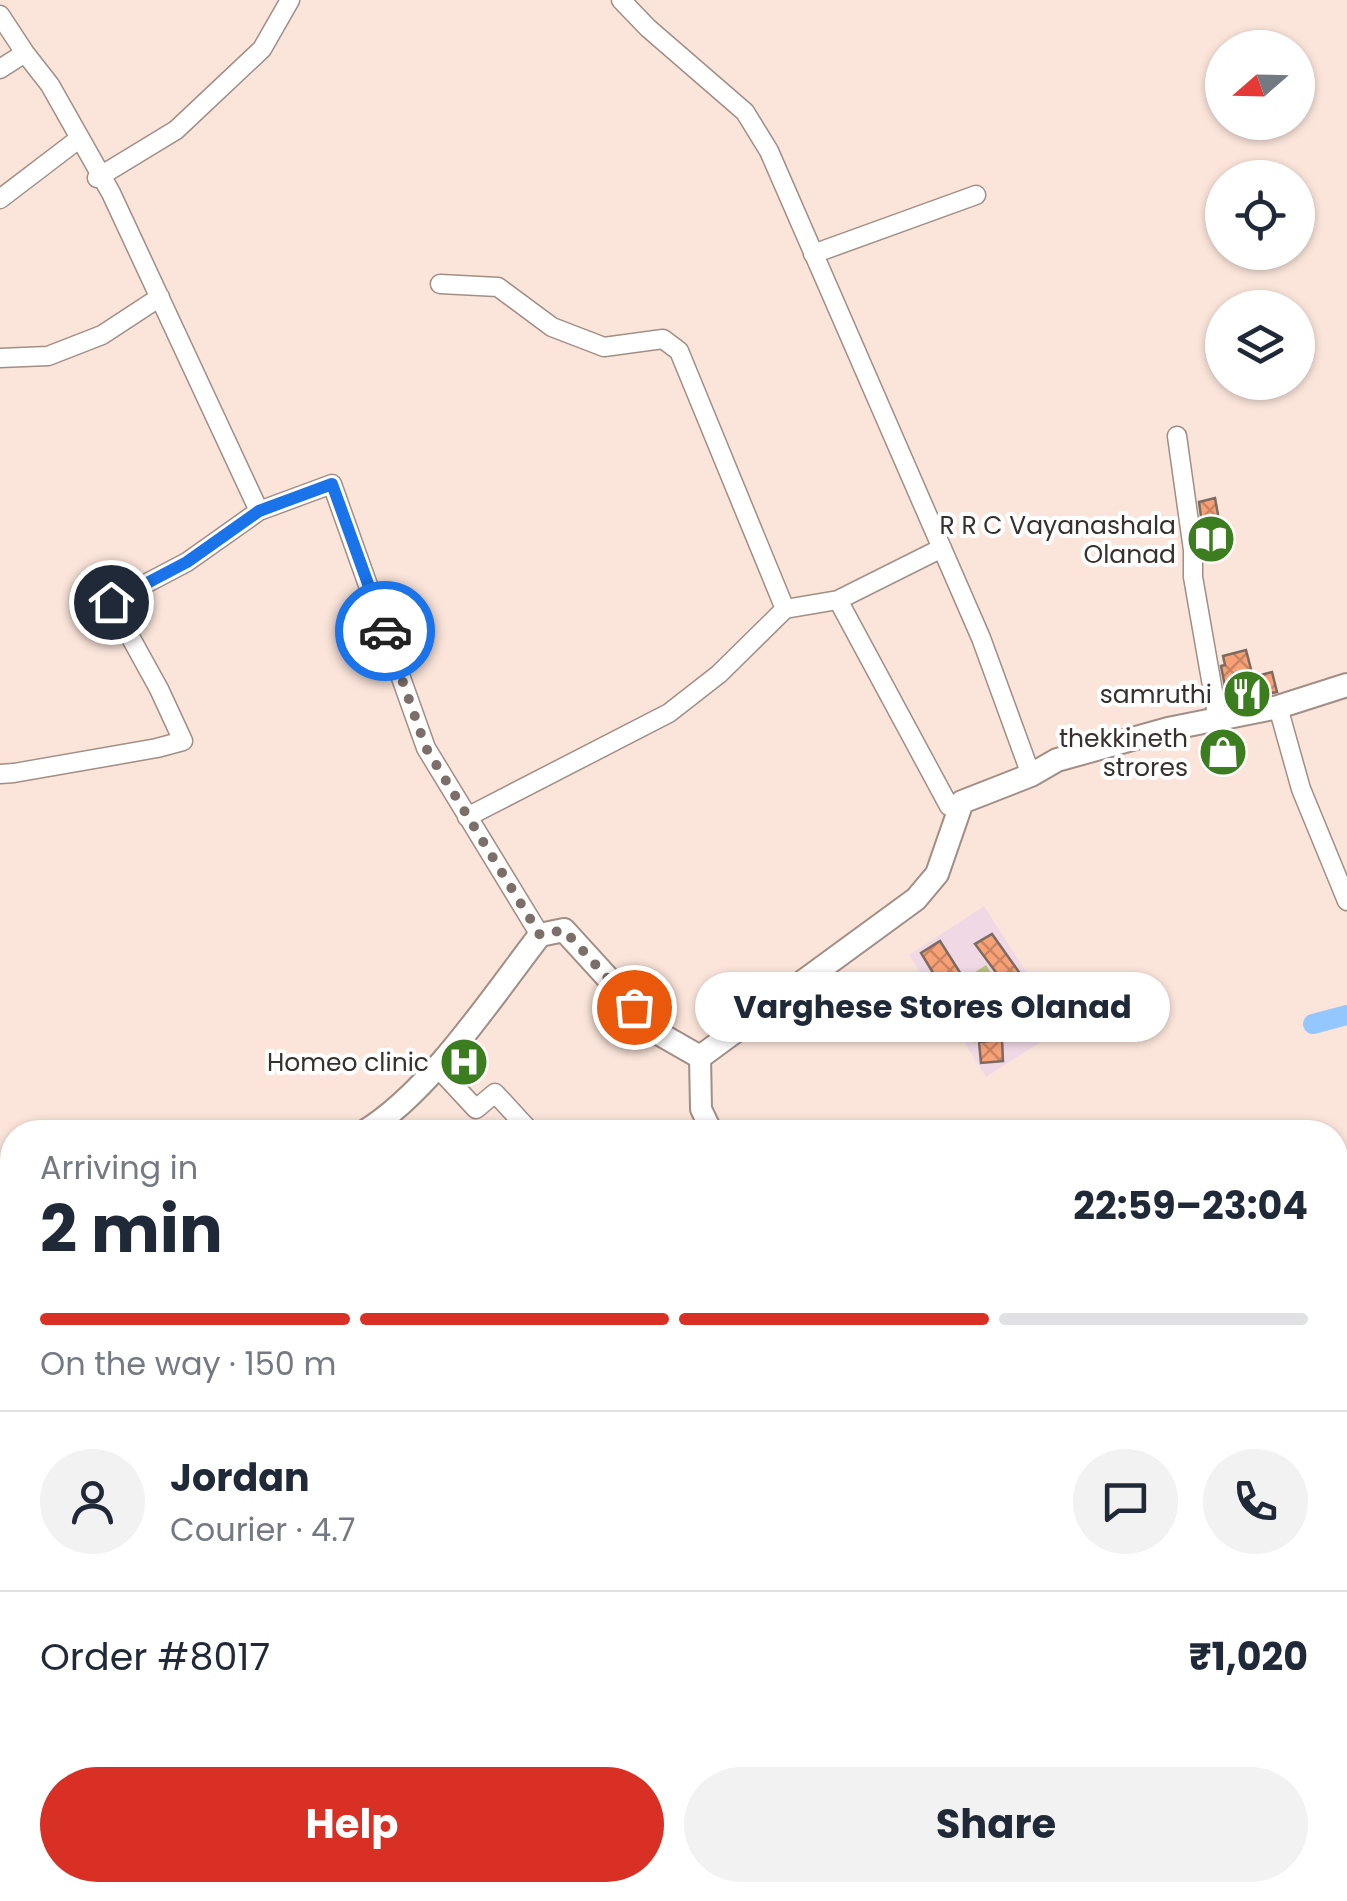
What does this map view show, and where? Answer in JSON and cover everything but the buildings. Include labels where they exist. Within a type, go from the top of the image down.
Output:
[{"type":"main road","points":[[384,1120],[438,1067],[540,935],[564,930],[658,1033],[700,1057],[916,898],[938,874],[962,802],[1058,760],[1168,730],[1278,708],[1347,685]]},
{"type":"street","points":[[99,176],[176,130],[262,48],[290,0]]},
{"type":"street","points":[[621,0],[745,112],[769,151],[981,638],[1031,775]]},
{"type":"street","points":[[0,15],[50,84],[80,138],[160,297],[259,511]]},
{"type":"street","points":[[0,69],[25,53]]},
{"type":"street","points":[[0,199],[80,138]]},
{"type":"street","points":[[813,254],[976,195]]},
{"type":"street","points":[[440,284],[498,287],[552,327],[604,348],[663,340],[679,350],[785,609]]},
{"type":"street","points":[[0,358],[48,356],[102,335],[160,297]]},
{"type":"street","points":[[1177,436],[1193,550],[1193,577],[1218,720]]},
{"type":"street","points":[[0,774],[158,748],[183,740],[111,602],[187,562],[259,511],[332,484],[426,748],[540,935]]},
{"type":"street","points":[[467,817],[669,713],[719,674],[785,609],[838,600],[942,548]]},
{"type":"street","points":[[838,600],[949,806],[962,802]]},
{"type":"street","points":[[1278,708],[1301,788],[1347,901]]},
{"type":"street","points":[[700,1057],[701,1109],[706,1120]]},
{"type":"street","points":[[438,1067],[476,1109],[496,1094],[520,1120]]},
{"type":"shaded area","points":[[984,906],[1062,1028],[986,1077],[909,955]]},
{"type":"green space","points":[[986,965],[1018,1015],[974,1043],[943,993]]},
{"type":"waterway","points":[[1313,1024],[1347,1015]]},
{"type":"way so far","points":[[385,631],[426,748],[540,935],[564,930],[634,1007]]},
{"type":"place","name":"R R C Vayanashala Olanad","points":[[1211,539]]},
{"type":"place","name":"samruthi","points":[[1247,694]]},
{"type":"place","name":"thekkineth strores","points":[[1223,752]]},
{"type":"place","name":"Varghese Stores Olanad","points":[[634,1007]]},
{"type":"place","name":"Homeo clinic","points":[[464,1062]]},
{"type":"route","points":[[111,602],[187,562],[259,511],[332,484],[385,631]]}]
